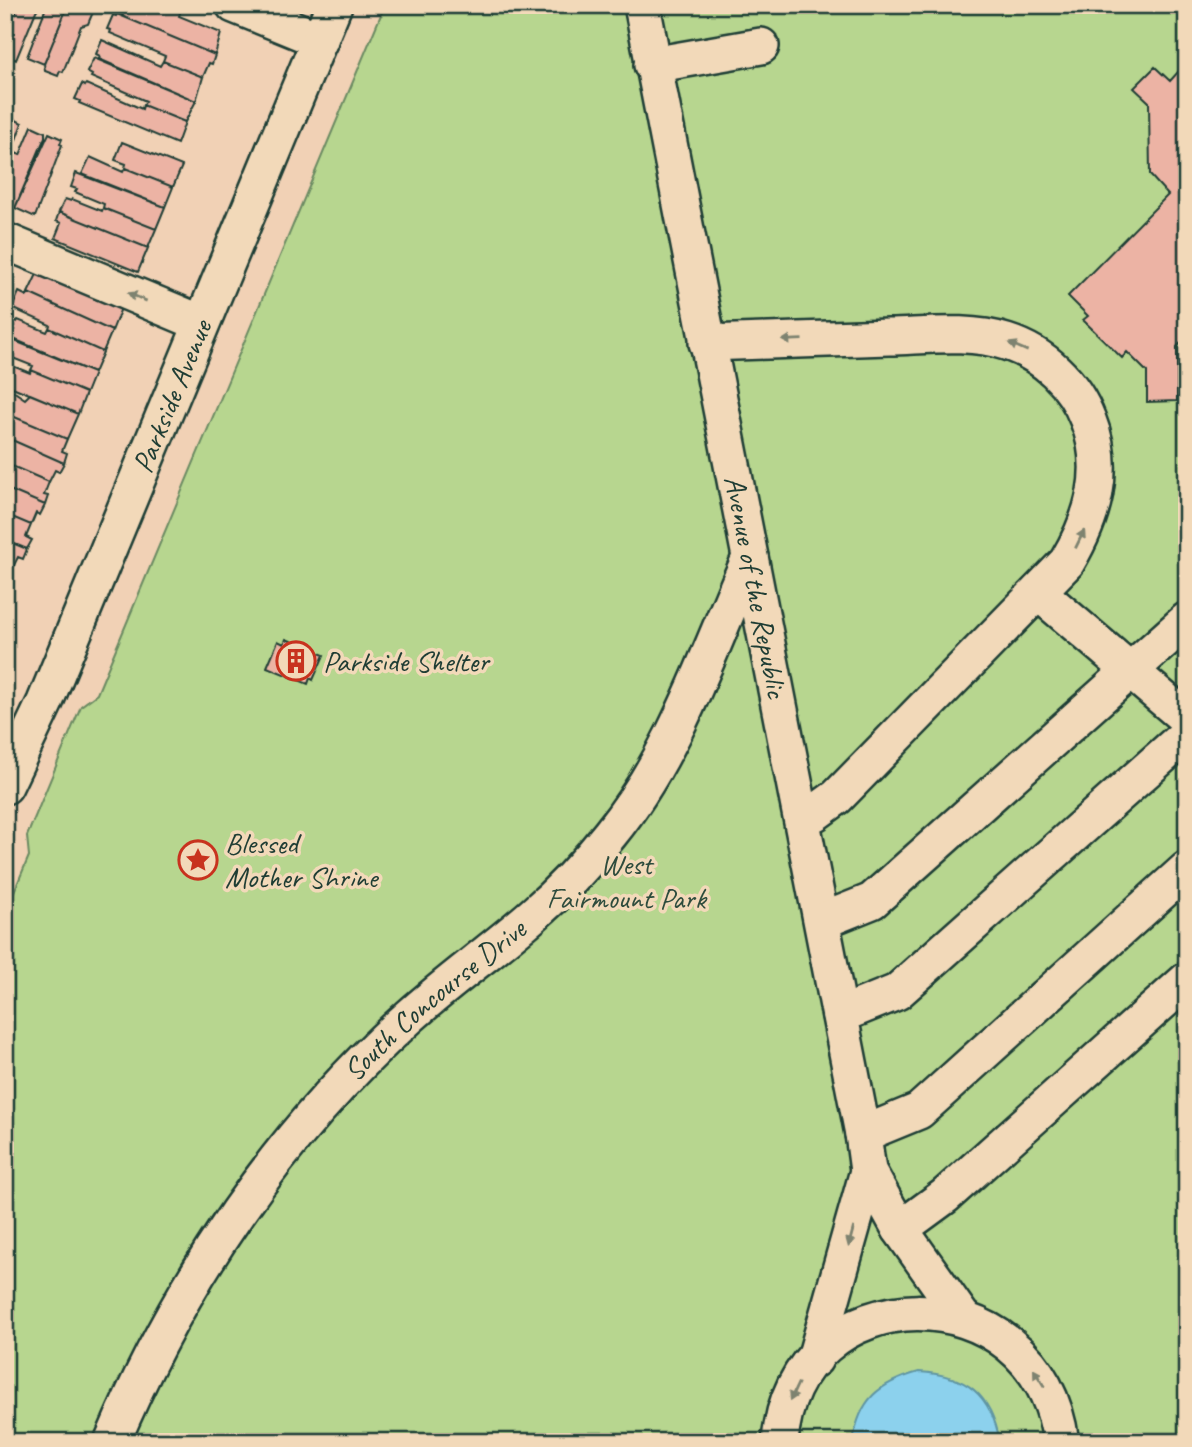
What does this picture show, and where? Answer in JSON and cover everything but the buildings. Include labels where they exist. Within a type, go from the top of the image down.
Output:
[{"type":"street","points":[[234,5],[320,40]]},
{"type":"street","name":"Parkside Avenue","points":[[10,764],[45,702],[334,5]]},
{"type":"street","name":"Avenue of the Republic","points":[[642,5],[802,818],[868,1171],[900,1228],[963,1318]]},
{"type":"street","points":[[652,65],[761,46]]},
{"type":"street","points":[[5,241],[201,323]]},
{"type":"street","points":[[707,343],[960,335],[1005,342],[1029,352],[1050,366],[1068,384],[1082,405],[1092,429],[1097,457],[1097,483],[1090,518],[1068,562],[837,797],[815,813],[802,818]]},
{"type":"street","name":"South Concourse Drive","points":[[113,1442],[139,1381],[176,1311],[226,1230],[287,1146],[349,1076],[399,1026],[534,914],[561,888],[594,853],[632,804],[652,774],[682,717],[750,558]]},
{"type":"street","points":[[1038,592],[1187,719]]},
{"type":"street","points":[[821,921],[872,901],[1187,620]]},
{"type":"street","points":[[840,1015],[897,992],[1187,734]]},
{"type":"street","points":[[863,1133],[919,1111],[1187,869]]},
{"type":"street","points":[[900,1228],[945,1196],[1187,981]]},
{"type":"street","name":"Avenue of the Republic","points":[[815,1359],[868,1171]]},
{"type":"street","name":"Avenue of the Republic","points":[[780,1442],[793,1392],[815,1359],[842,1335],[883,1317],[909,1312],[963,1318],[1001,1337],[1031,1366],[1052,1402],[1061,1442]]},
{"type":"green space","name":"West Fairmount Park","points":[[385,5],[1187,5],[1187,1442],[5,1442],[5,913],[29,856],[27,836],[81,706],[97,694]]},
{"type":"water","points":[[919,1372],[951,1377],[974,1390],[990,1411],[1000,1442],[853,1442],[860,1414],[873,1395],[905,1376]]},
{"type":"place","name":"Parkside Shelter","points":[[296,661]]},
{"type":"place","name":"Blessed Mother Shrine","points":[[198,860]]}]
